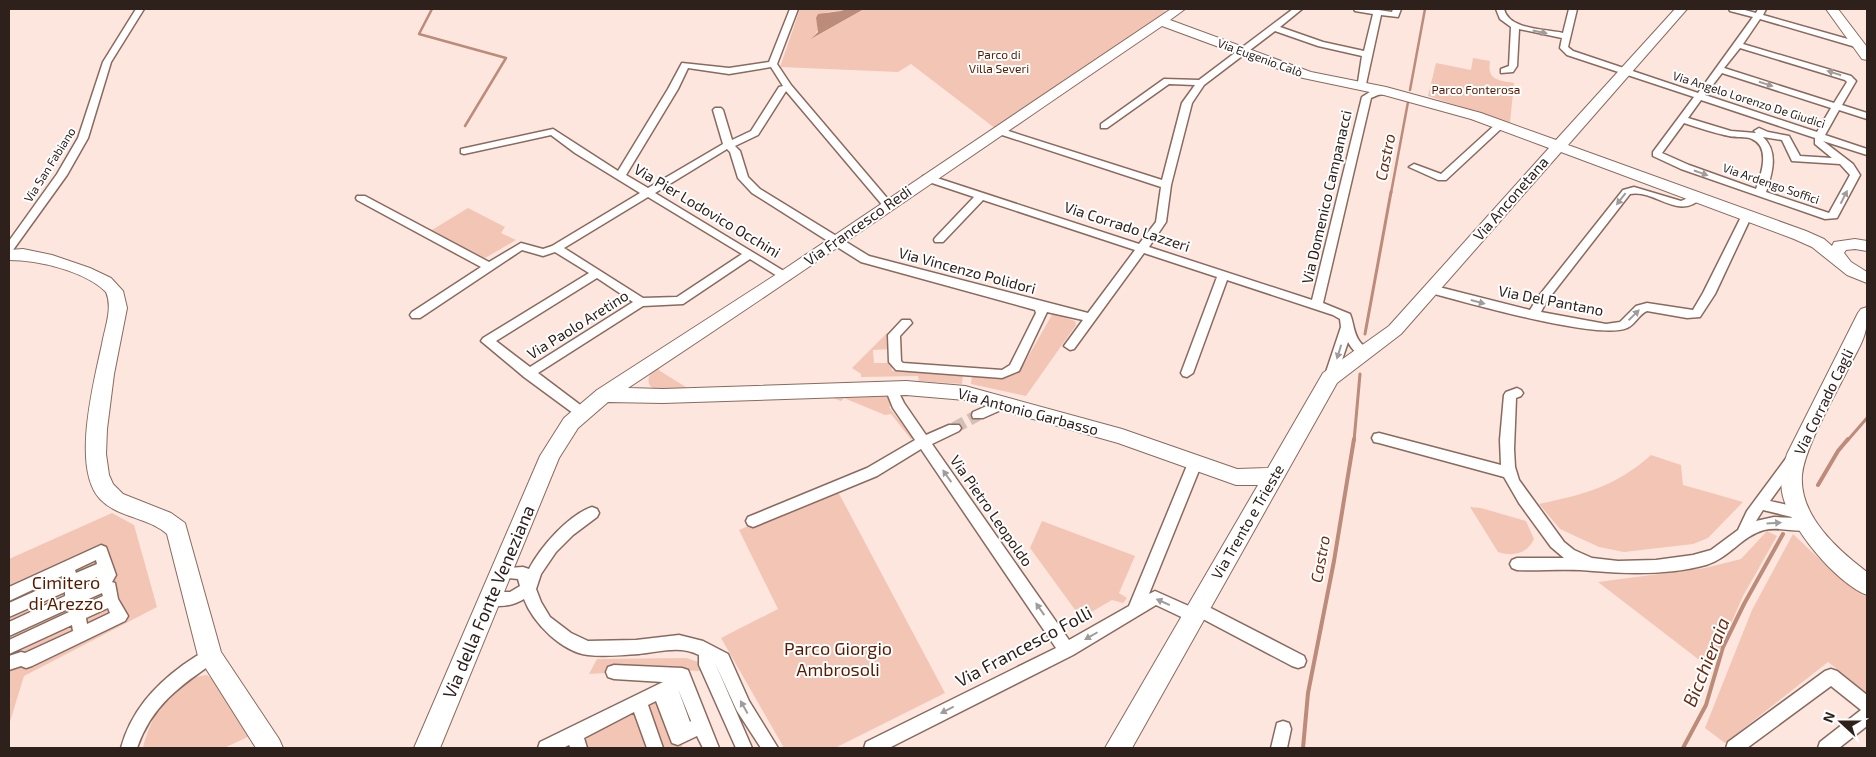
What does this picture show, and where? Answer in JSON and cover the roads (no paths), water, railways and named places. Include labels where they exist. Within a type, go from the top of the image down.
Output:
[{"type":"main road","name":"Via Francesco Redi","points":[[550,456],[562,435],[582,413],[604,395],[786,276],[927,178],[1179,9]]},
{"type":"main road","name":"Via Anconetana","points":[[1330,378],[1395,330],[1681,9]]},
{"type":"main road","points":[[1832,9],[1867,56]]},
{"type":"main road","name":"Via Eugenio Calò","points":[[1160,21],[1308,75],[1360,87]]},
{"type":"main road","points":[[1500,125],[1800,235],[1823,246],[1855,247],[1848,268],[1867,279]]},
{"type":"main road","points":[[1573,128],[1576,139],[1594,159]]},
{"type":"main road","points":[[1546,160],[1559,157],[1594,159]]},
{"type":"main road","points":[[9,255],[30,255],[101,279],[112,287],[118,298],[118,308],[98,415],[97,465],[103,489],[125,505],[164,519],[177,529],[210,656],[270,748]]},
{"type":"main road","name":"Via Corrado Cagli","points":[[1867,313],[1797,454],[1792,476],[1793,491],[1804,519],[1823,545],[1850,573],[1867,585]]},
{"type":"main road","points":[[646,366],[643,380],[645,386],[663,396]]},
{"type":"main road","name":"Via Trento e Trieste","points":[[1118,748],[1330,378]]},
{"type":"main road","name":"Via Antonio Garbasso","points":[[604,395],[663,396],[891,388],[920,388],[965,392],[1122,437],[1236,477],[1252,478],[1275,475]]},
{"type":"main road","name":"Via Antonio Garbasso","points":[[562,435],[605,410],[636,400],[663,396]]},
{"type":"main road","name":"Via Antonio Garbasso","points":[[1236,477],[1262,498]]},
{"type":"street","name":"Via San Fabiano","points":[[9,248],[62,175],[84,138],[107,62],[140,9]]},
{"type":"street","points":[[794,9],[773,64],[788,87],[888,205]]},
{"type":"street","points":[[1070,346],[1161,222],[1166,185],[1187,103],[1201,83],[1298,9]]},
{"type":"street","points":[[1358,9],[1396,12]]},
{"type":"street","points":[[1567,32],[1574,9]]},
{"type":"street","points":[[1733,9],[1761,12],[1859,45]]},
{"type":"street","name":"Via Domenico Campanacci","points":[[1317,304],[1360,87],[1378,12]]},
{"type":"street","points":[[1500,12],[1567,32]]},
{"type":"street","points":[[1500,12],[1508,23],[1515,26],[1567,32]]},
{"type":"street","points":[[1761,12],[1682,119],[1733,134],[1757,134],[1786,138],[1796,159],[1842,161]]},
{"type":"street","points":[[1510,71],[1515,26]]},
{"type":"street","points":[[1272,27],[1321,44],[1367,54]]},
{"type":"street","name":"Via Angelo Lorenzo De Giudici","points":[[1567,32],[1564,48],[1570,53],[1867,152]]},
{"type":"street","points":[[1738,45],[1852,80],[1820,136]]},
{"type":"street","name":"Via Pier Lodovico Occhini","points":[[773,64],[729,71],[685,65],[673,89],[620,176],[786,276]]},
{"type":"street","points":[[1719,70],[1867,116]]},
{"type":"street","points":[[1104,126],[1167,80],[1201,83]]},
{"type":"street","points":[[416,316],[521,246],[543,253],[556,248],[720,149],[756,132],[782,89],[788,87]]},
{"type":"street","points":[[1360,87],[1440,104],[1500,125],[1442,178],[1414,167]]},
{"type":"street","name":"Via Vincenzo Polidori","points":[[718,110],[729,146],[735,151],[743,178],[756,191],[865,259],[1035,305],[1040,308],[1042,314],[1015,368],[1002,374],[962,370],[900,368],[895,362],[894,335],[906,322]]},
{"type":"street","points":[[1757,134],[1764,118]]},
{"type":"street","name":"Via Ardengo Soffici","points":[[1682,119],[1656,154],[1824,216],[1833,216],[1855,175],[1854,171],[1819,144],[1820,136]]},
{"type":"street","points":[[999,131],[1166,185]]},
{"type":"street","points":[[464,151],[552,132],[578,151],[620,176]]},
{"type":"street","points":[[1757,134],[1765,146],[1768,157],[1767,174],[1760,193]]},
{"type":"street","name":"Via Corrado Lazzeri","points":[[927,178],[1317,304]]},
{"type":"street","points":[[1535,316],[1542,300],[1627,192],[1635,190],[1665,201],[1680,203],[1689,203],[1697,197]]},
{"type":"street","points":[[939,240],[982,195]]},
{"type":"street","points":[[361,198],[490,266]]},
{"type":"street","name":"Via Del Pantano","points":[[1432,289],[1508,310],[1606,328],[1624,325],[1640,309],[1647,307],[1696,314],[1709,294],[1746,215]]},
{"type":"street","points":[[556,248],[641,302]]},
{"type":"street","name":"Via Paolo Aretino","points":[[528,374],[641,302],[679,301],[750,254]]},
{"type":"street","points":[[582,413],[528,374],[487,341],[598,273]]},
{"type":"street","points":[[1187,373],[1224,274]]},
{"type":"street","points":[[1317,304],[1346,318],[1347,327],[1356,344],[1366,353]]},
{"type":"street","points":[[1035,305],[1090,318]]},
{"type":"street","name":"Via Trento e Trieste","points":[[1330,378],[1347,327]]},
{"type":"street","name":"Via Pietro Leopoldo","points":[[891,388],[898,404],[1067,650]]},
{"type":"street","points":[[1517,393],[1510,395],[1508,468],[1514,484],[1559,546],[1575,557],[1592,565]]},
{"type":"street","points":[[978,415],[1005,402]]},
{"type":"street","points":[[753,521],[872,472],[887,461],[954,428]]},
{"type":"street","points":[[1379,438],[1510,473]]},
{"type":"street","points":[[1743,534],[1752,515],[1797,454]]},
{"type":"street","name":"Via della Fonte Veneziana","points":[[426,748],[550,456]]},
{"type":"street","points":[[1134,611],[1196,463]]},
{"type":"street","points":[[1760,504],[1804,519]]},
{"type":"street","points":[[490,599],[512,599],[529,588],[535,571],[551,548],[568,531],[592,513]]},
{"type":"street","points":[[1517,564],[1592,565],[1616,569],[1680,564],[1707,559],[1726,550],[1743,534],[1762,524],[1804,519]]},
{"type":"street","points":[[9,594],[101,551],[109,575],[102,586],[11,628]]},
{"type":"street","points":[[67,567],[82,634]]},
{"type":"street","points":[[13,653],[9,609],[105,567]]},
{"type":"street","points":[[501,573],[523,573],[534,605],[545,622],[565,638],[587,648],[636,647],[678,642],[697,646],[722,659],[743,706],[770,748]]},
{"type":"street","points":[[13,653],[26,661],[120,616],[111,600],[110,588],[102,586]]},
{"type":"street","name":"Via Francesco Folli","points":[[872,748],[1067,650],[1154,598],[1196,612]]},
{"type":"street","points":[[13,653],[77,616],[111,600]]},
{"type":"street","points":[[1196,612],[1298,661]]},
{"type":"street","points":[[707,651],[707,666],[744,748]]},
{"type":"street","points":[[129,748],[132,735],[154,698],[169,684],[210,656]]},
{"type":"street","points":[[614,672],[682,675],[711,748]]},
{"type":"street","points":[[1734,748],[1831,676],[1867,705]]},
{"type":"street","points":[[683,679],[669,686],[686,734]]},
{"type":"street","points":[[546,748],[577,741],[639,701],[660,690],[678,737],[702,726]]},
{"type":"street","points":[[639,701],[655,748]]},
{"type":"street","points":[[1826,748],[1867,716]]},
{"type":"street","points":[[1279,748],[1283,729]]},
{"type":"waterway","points":[[432,9],[419,34],[506,58],[465,126]]},
{"type":"waterway","name":"Castro","points":[[1410,90],[1425,9]]},
{"type":"waterway","name":"Castro","points":[[1391,193],[1408,102]]},
{"type":"waterway","name":"Castro","points":[[1365,334],[1391,192]]},
{"type":"waterway","name":"Castro","points":[[1354,441],[1360,374]]},
{"type":"waterway","name":"Bicchieraia","points":[[1847,441],[1867,418]]},
{"type":"waterway","name":"Castro","points":[[1303,748],[1308,693],[1334,561],[1354,439]]},
{"type":"waterway","name":"Bicchieraia","points":[[1818,485],[1838,451],[1848,439]]},
{"type":"waterway","name":"Bicchieraia","points":[[1683,748],[1706,705],[1723,647],[1744,604],[1783,534]]},
{"type":"tunnel","points":[[954,428],[978,415]]},
{"type":"park label","name":"Parco di Villa Severi","points":[[999,62]]},
{"type":"park label","name":"Parco Fonterosa","points":[[1476,90]]},
{"type":"park label","name":"Cimitero di Arezzo","points":[[66,593]]},
{"type":"park label","name":"Parco Giorgio Ambrosoli","points":[[838,660]]}]
